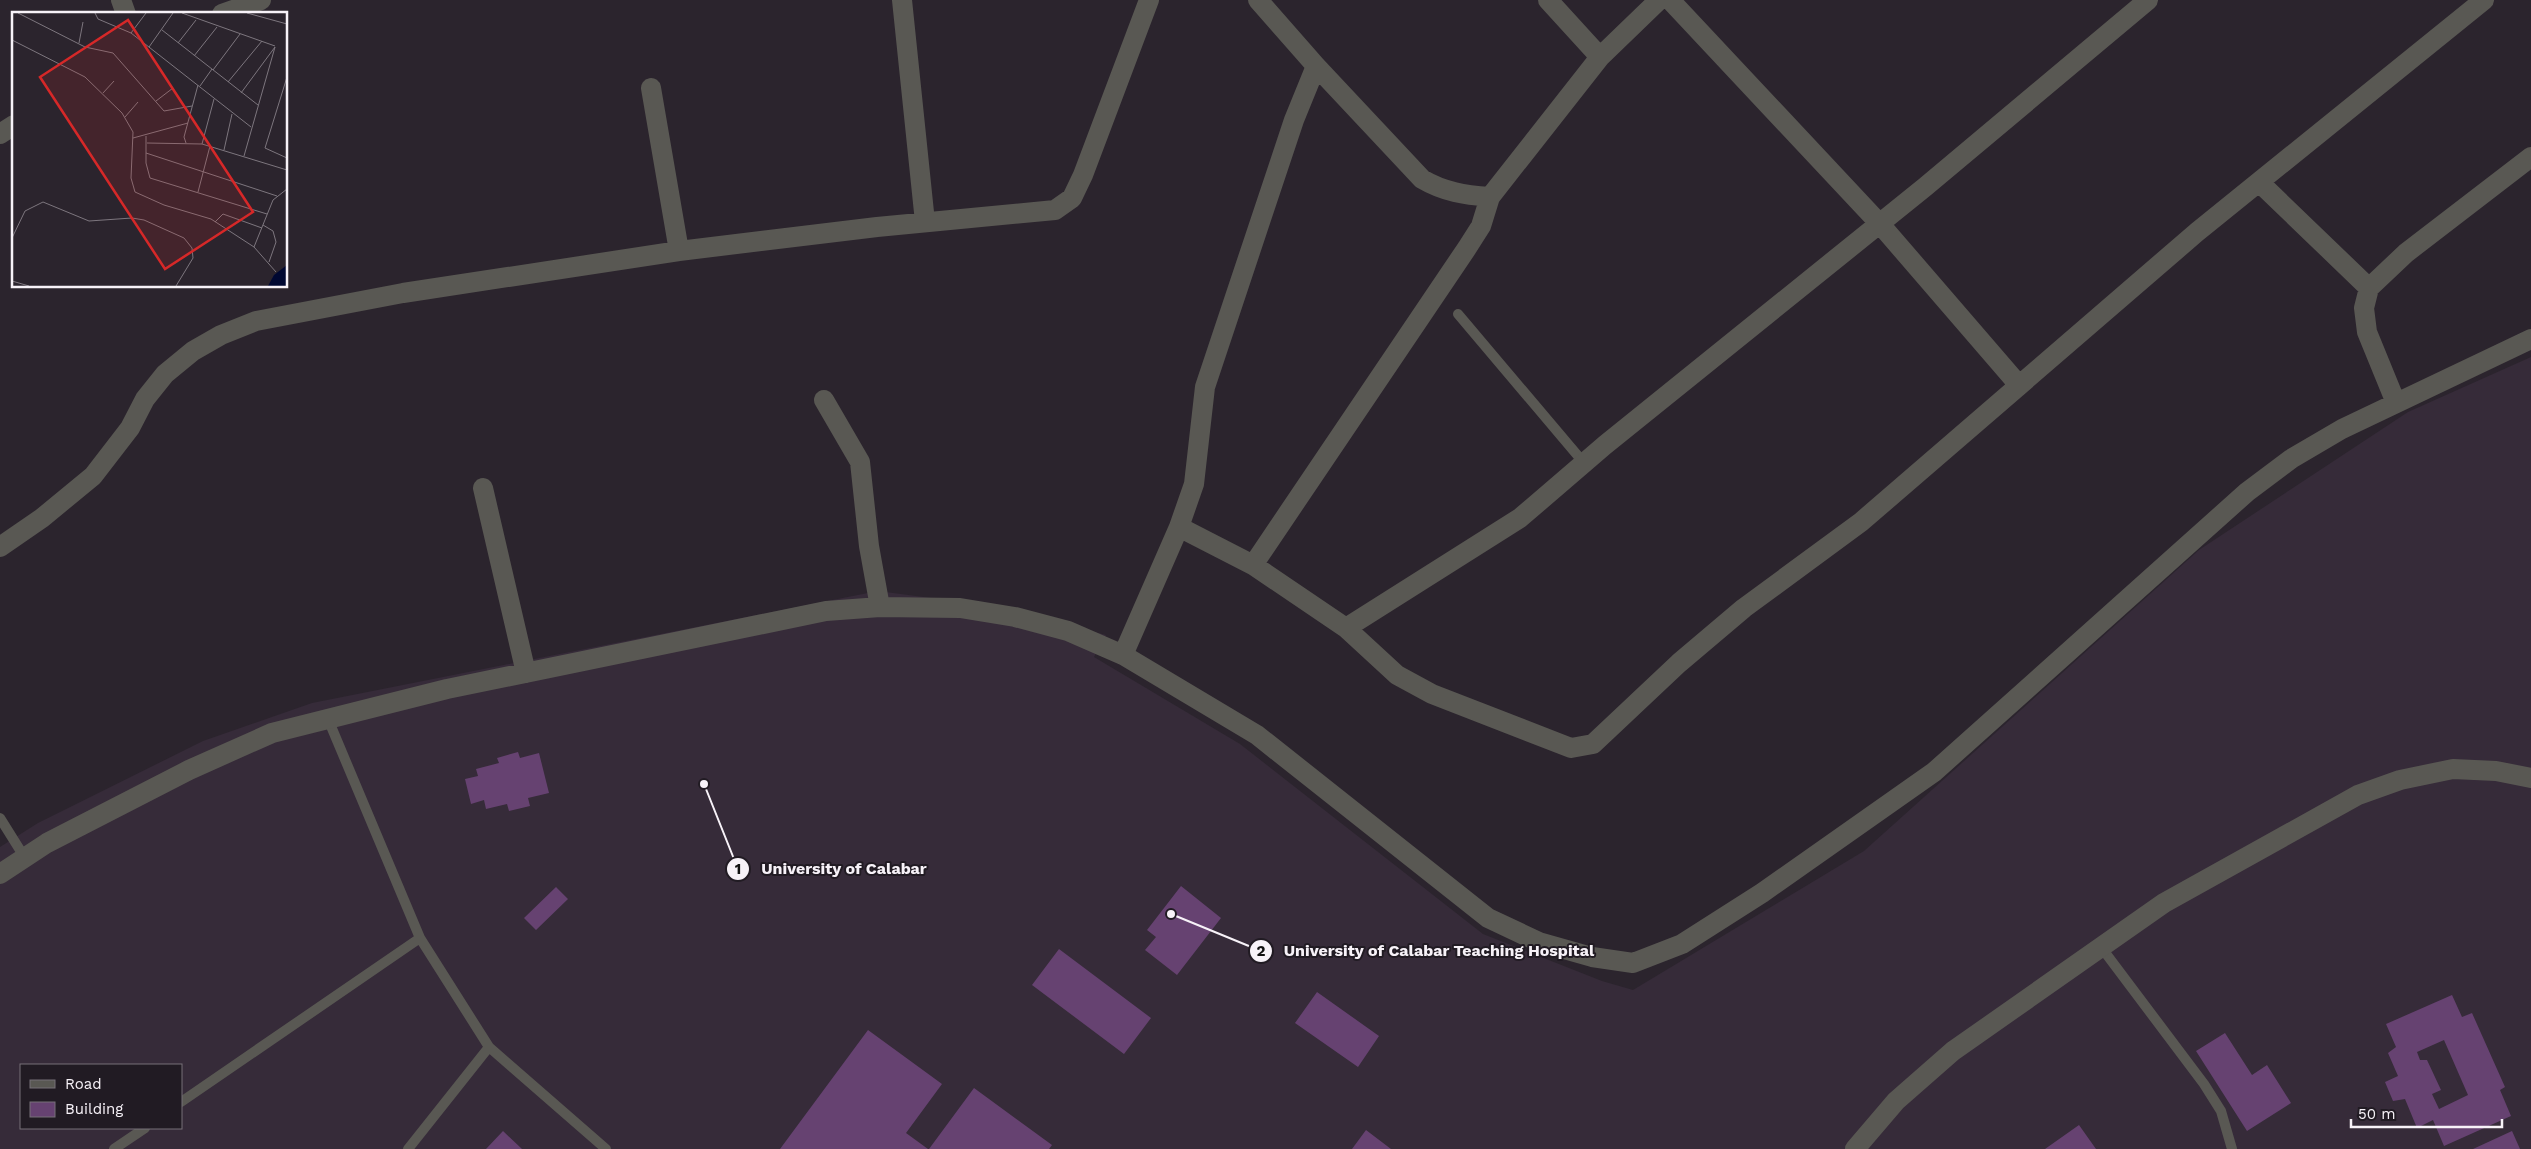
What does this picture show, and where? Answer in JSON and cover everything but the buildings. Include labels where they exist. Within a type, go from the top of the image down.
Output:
[{"type":"street","points":[[121,0],[125,12]]},
{"type":"street","points":[[228,12],[261,0]]},
{"type":"street","points":[[902,0],[925,222]]},
{"type":"street","points":[[0,547],[42,518],[93,476],[130,428],[144,399],[165,374],[193,351],[221,335],[256,321],[403,293],[679,251],[925,222],[1055,210],[1072,198],[1083,175],[1150,0]]},
{"type":"street","points":[[1258,0],[1316,66],[1422,179],[1436,188],[1490,198]]},
{"type":"street","points":[[1548,0],[1600,57]]},
{"type":"street","points":[[1253,565],[1467,248],[1481,226],[1490,198],[1600,57],[1659,0]]},
{"type":"street","points":[[1670,0],[1880,224],[2018,384]]},
{"type":"street","points":[[1346,628],[1520,518],[1584,463],[1880,224],[2148,0]]},
{"type":"street","points":[[1179,527],[1253,565],[1346,628],[1397,675],[1432,694],[1571,748],[1592,744],[1679,663],[1744,608],[1861,522],[2018,384],[2259,182],[2484,0]]},
{"type":"street","points":[[1123,655],[1179,527],[1194,484],[1205,387],[1209,373],[1294,120],[1316,66]]},
{"type":"street","points":[[651,88],[679,251]]},
{"type":"street","points":[[0,134],[12,126]]},
{"type":"street","points":[[2396,403],[2367,332],[2364,308],[2369,288],[2406,253],[2531,157]]},
{"type":"street","points":[[2259,182],[2369,288]]},
{"type":"street","points":[[0,874],[47,843],[189,770],[272,733],[446,689],[826,612],[880,607],[960,608],[1015,618],[1068,631],[1123,655],[1257,735],[1488,918],[1539,942],[1592,957],[1633,963],[1682,944],[1738,908],[1934,772],[2247,492],[2291,459],[2342,429],[2531,340]]},
{"type":"street","points":[[824,400],[860,462],[868,546],[880,607]]},
{"type":"street","points":[[483,488],[526,673]]},
{"type":"street","points":[[1855,1149],[1896,1101],[1953,1050],[2164,903],[2358,795],[2400,780],[2453,769],[2496,771],[2531,778]]},
{"type":"lane","points":[[1458,314],[1584,463]]},
{"type":"lane","points":[[328,719],[420,938],[489,1047],[606,1149]]},
{"type":"lane","points":[[0,820],[25,858]]},
{"type":"lane","points":[[182,1101],[420,938]]},
{"type":"lane","points":[[2100,948],[2204,1084],[2220,1110],[2232,1149]]},
{"type":"lane","points":[[408,1149],[489,1047]]},
{"type":"lane","points":[[114,1149],[144,1129]]},
{"type":"shaded area","points":[[2531,357],[2531,1149],[0,1149],[0,847],[38,823],[203,741],[312,703],[878,591],[1007,608],[1106,635],[1094,657],[1240,744],[1483,934],[1602,981],[1633,990],[1864,851],[2199,550],[2408,412]]},
{"type":"place","name":"University of Calabar","points":[[704,784]]},
{"type":"place","name":"University of Calabar Teaching Hospital","points":[[1171,914]]}]
